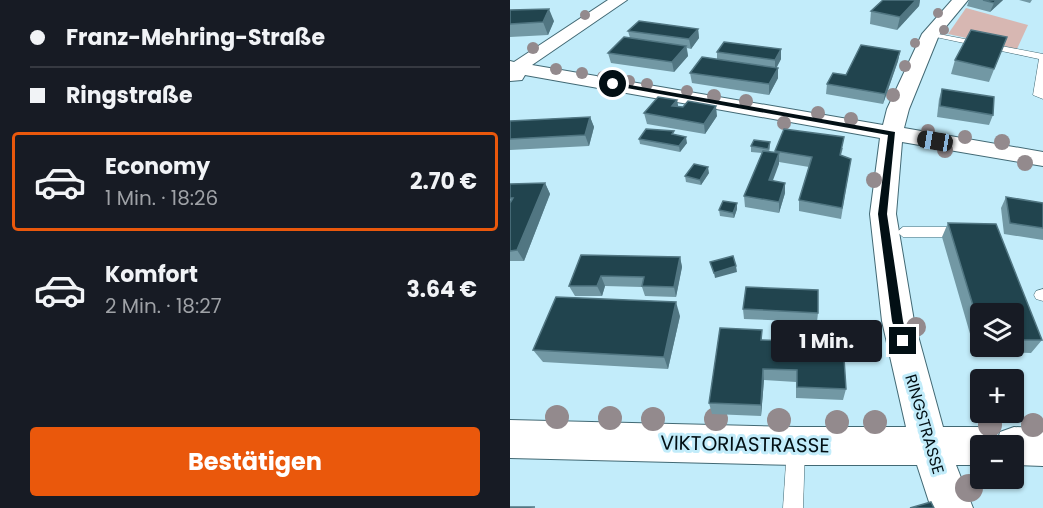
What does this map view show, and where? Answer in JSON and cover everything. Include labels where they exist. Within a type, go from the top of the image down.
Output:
[{"type":"street","points":[[513,73],[619,0]]},
{"type":"street","name":"RINGSTRASSE","points":[[952,508],[928,444],[898,321],[883,214],[892,134],[898,109],[931,34],[960,0]]},
{"type":"street","points":[[513,73],[1043,159]]},
{"type":"street","name":"VIKTORIASTRASSE","points":[[510,439],[796,446],[970,446]]},
{"type":"street","points":[[1024,446],[1043,447]]},
{"type":"lane","points":[[931,34],[1043,58],[1038,95],[1043,96]]},
{"type":"lane","points":[[903,232],[972,232]]},
{"type":"lane","points":[[793,508],[796,446]]},
{"type":"shaded area","points":[[966,8],[1028,25],[1017,49],[948,34]]},
{"type":"building","points":[[883,0],[916,0],[900,17],[871,11]]},
{"type":"building","points":[[549,9],[543,22],[510,24],[510,10]]},
{"type":"building","points":[[639,21],[698,29],[689,39],[628,31]]},
{"type":"building","points":[[971,30],[1007,37],[994,69],[955,60]]},
{"type":"building","points":[[624,37],[686,46],[672,62],[608,53]]},
{"type":"building","points":[[724,42],[781,49],[775,60],[717,52]]},
{"type":"building","points":[[861,45],[900,51],[885,94],[827,84],[833,73],[846,75]]},
{"type":"building","points":[[702,57],[778,68],[769,84],[690,73]]},
{"type":"building","points":[[942,89],[994,97],[993,115],[940,106]]},
{"type":"building","points":[[658,97],[677,100],[672,106],[683,107],[688,101],[716,106],[704,124],[644,113]]},
{"type":"building","points":[[590,117],[585,135],[510,139],[510,121]]},
{"type":"building","points":[[646,129],[674,131],[672,134],[686,137],[679,146],[639,139]]},
{"type":"building","points":[[784,129],[844,137],[840,155],[851,159],[842,208],[799,200],[812,157],[775,151]]},
{"type":"building","points":[[754,140],[770,142],[768,149],[751,146]]},
{"type":"building","points":[[763,151],[779,153],[769,180],[785,183],[779,202],[744,196]]},
{"type":"building","points":[[694,164],[708,167],[700,180],[685,176]]},
{"type":"building","points":[[545,183],[517,250],[510,251],[510,203],[513,198],[510,198],[510,184]]},
{"type":"building","points":[[1006,197],[1043,203],[1043,228],[1010,223]]},
{"type":"building","points":[[723,201],[737,203],[733,213],[719,210]]},
{"type":"building","points":[[948,223],[996,224],[1042,340],[1024,340],[1024,303],[972,303]]},
{"type":"building","points":[[581,255],[680,257],[674,287],[642,286],[644,277],[601,276],[597,286],[569,286]]},
{"type":"building","points":[[733,256],[736,266],[714,273],[710,262]]},
{"type":"building","points":[[746,287],[818,290],[818,313],[743,309]]},
{"type":"building","points":[[556,297],[676,302],[664,357],[533,350]]},
{"type":"building","points":[[720,328],[762,330],[761,340],[843,343],[846,389],[797,387],[797,370],[763,369],[761,405],[709,403]]},
{"type":"building","points":[[931,502],[934,508],[910,508]]},
{"type":"route","points":[[613,84],[892,134],[883,214],[898,321],[903,341]]}]
